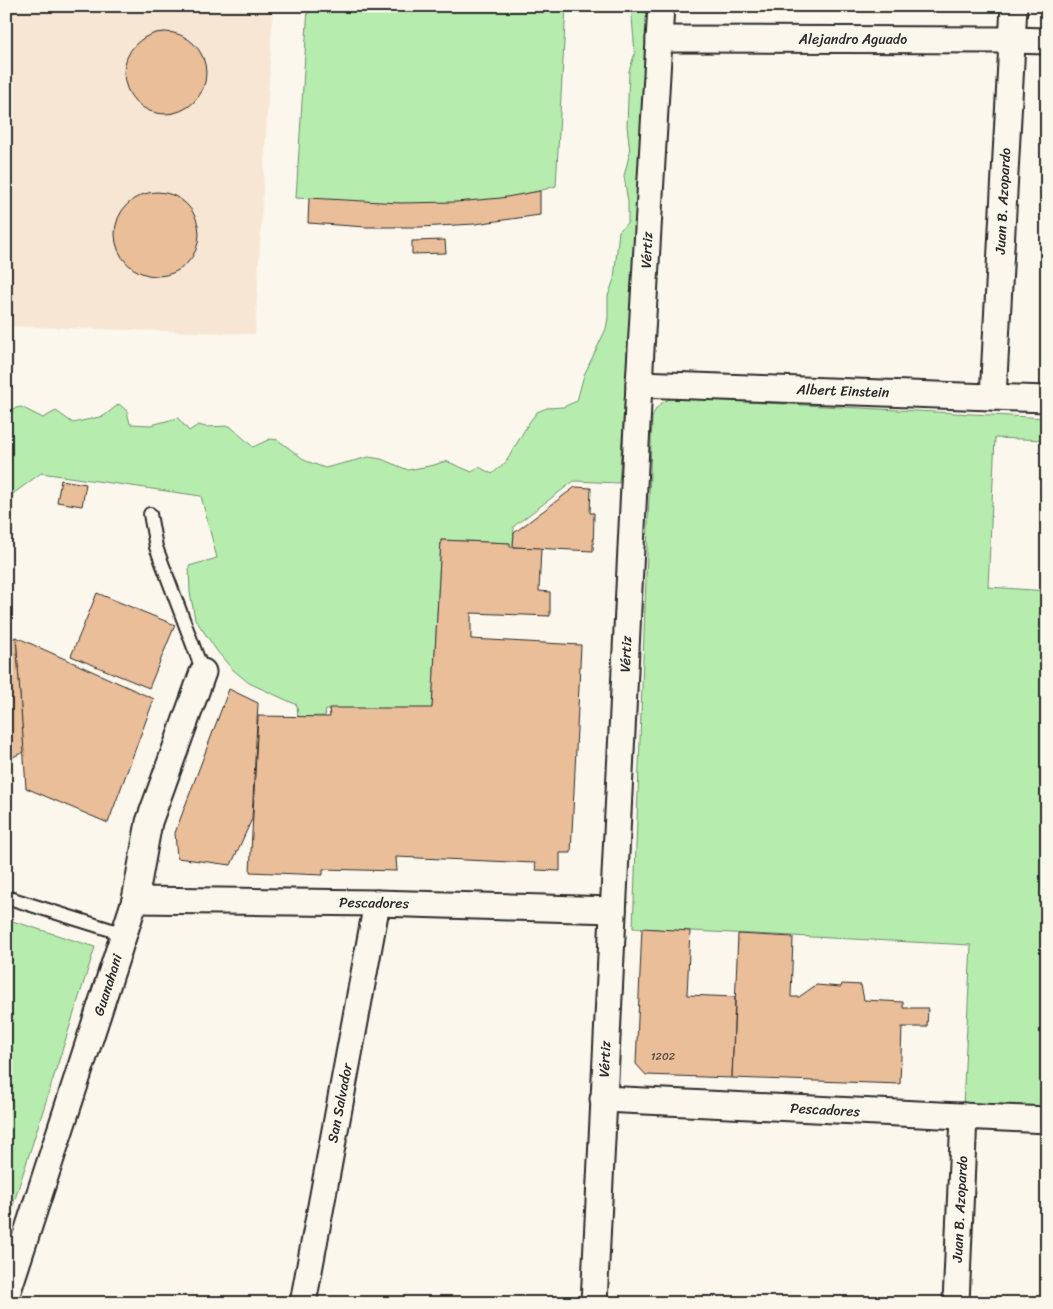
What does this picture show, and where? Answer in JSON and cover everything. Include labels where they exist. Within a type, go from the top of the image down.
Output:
[{"type":"street","name":"Vértiz","points":[[594,1303],[639,384],[661,6]]},
{"type":"street","name":"Juan B. Azopardo","points":[[993,396],[1014,6]]},
{"type":"street","name":"Alejandro Aguado","points":[[660,39],[1047,41]]},
{"type":"street","name":"Albert Einstein","points":[[639,384],[993,396],[1047,400]]},
{"type":"street","name":"Guanahani","points":[[6,1297],[135,900],[149,822],[203,672]]},
{"type":"street","name":"Pescadores","points":[[135,900],[377,903],[613,910]]},
{"type":"street","name":"San Salvador","points":[[303,1303],[377,903]]},
{"type":"street","name":"Pescadores","points":[[603,1099],[1047,1120]]},
{"type":"street","name":"Juan B. Azopardo","points":[[956,1303],[964,1116]]},
{"type":"lane","points":[[150,514],[156,546],[203,672]]},
{"type":"lane","points":[[6,897],[124,934]]},
{"type":"shaded area","points":[[6,6],[273,6],[255,334],[6,326]]},
{"type":"green space","points":[[308,6],[566,6],[556,186],[493,200],[461,203],[361,202],[296,198]]},
{"type":"green space","points":[[631,6],[652,6],[619,483],[574,481],[514,526],[513,547],[510,547],[509,543],[441,540],[432,709],[326,710],[325,716],[298,717],[297,705],[249,683],[232,669],[195,619],[190,592],[189,566],[217,558],[201,496],[41,473],[6,499],[6,410],[21,407],[43,418],[56,411],[73,423],[104,416],[119,404],[127,411],[130,424],[151,425],[178,418],[189,431],[198,425],[206,427],[230,426],[253,447],[270,439],[278,440],[306,461],[325,468],[369,457],[381,459],[408,470],[446,461],[472,472],[479,467],[492,474],[506,462],[537,412],[547,408],[563,407],[577,401],[584,375],[606,329],[608,296],[614,279],[619,231],[628,222],[628,202],[624,176],[630,152],[627,126],[629,71],[635,53]]},
{"type":"green space","points":[[673,398],[1047,418],[1047,440],[995,438],[988,587],[1047,591],[1047,1110],[963,1106],[971,945],[633,928],[652,418],[660,405]]},
{"type":"green space","points":[[6,919],[95,947],[6,1227]]},
{"type":"building","points":[[165,32],[181,35],[194,44],[203,57],[206,73],[203,89],[194,102],[181,111],[165,114],[149,111],[136,102],[127,89],[124,73],[127,57],[136,44],[149,35]]},
{"type":"building","points":[[540,191],[540,215],[475,224],[366,227],[308,223],[309,198],[400,203],[456,202],[501,198]]},
{"type":"building","points":[[157,192],[180,199],[192,211],[199,234],[192,257],[180,269],[157,276],[134,269],[122,257],[115,234],[122,211],[134,199]]},
{"type":"building","points":[[445,240],[446,253],[412,254],[412,241]]},
{"type":"building","points":[[61,480],[86,484],[82,506],[57,502]]},
{"type":"building","points":[[575,487],[591,488],[590,513],[594,513],[593,551],[513,547],[514,533]]},
{"type":"building","points":[[441,540],[510,543],[510,547],[541,548],[539,591],[550,592],[550,616],[471,613],[471,639],[581,645],[571,853],[560,853],[560,871],[536,870],[535,863],[396,857],[397,871],[323,869],[323,875],[250,872],[258,716],[330,717],[329,708],[432,708]]},
{"type":"building","points":[[97,593],[175,625],[149,688],[71,656]]},
{"type":"building","points":[[16,637],[154,699],[108,823],[26,788]]},
{"type":"building","points":[[16,637],[24,752],[6,760],[6,642]]},
{"type":"building","points":[[229,689],[258,703],[252,819],[231,865],[177,858],[175,833]]},
{"type":"building","points":[[642,928],[690,931],[687,995],[735,997],[732,1078],[646,1075],[636,1064]]},
{"type":"building","points":[[738,934],[793,937],[791,997],[799,997],[816,985],[841,987],[842,984],[861,985],[864,1000],[903,1002],[903,1008],[928,1008],[927,1027],[902,1027],[900,1084],[732,1078]]}]
